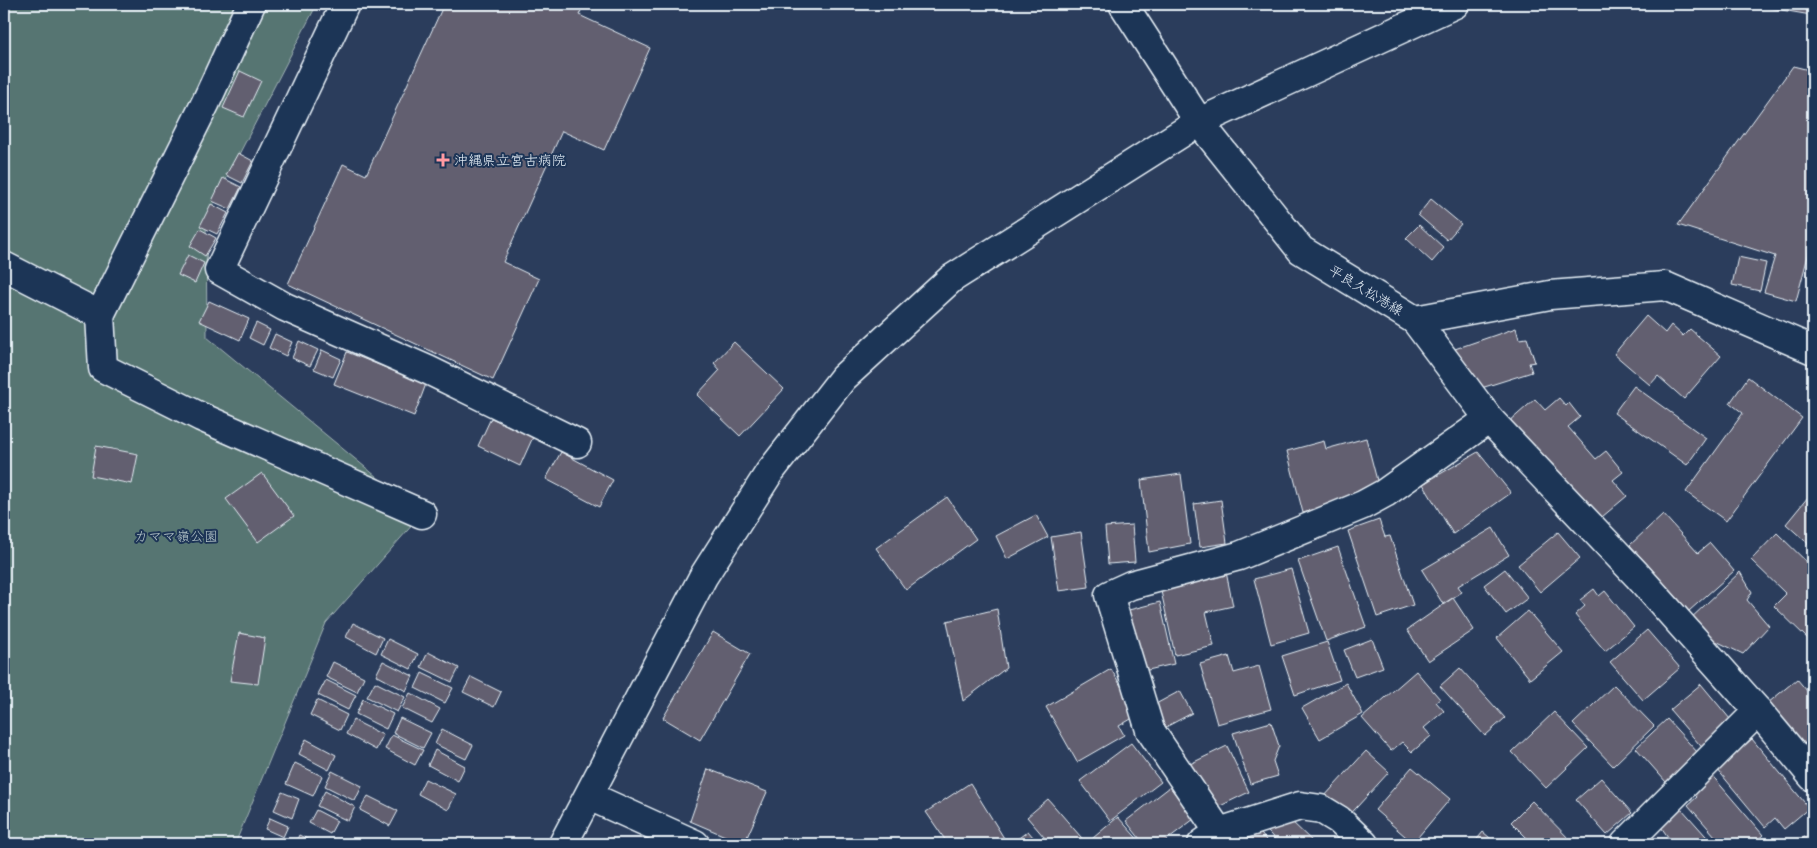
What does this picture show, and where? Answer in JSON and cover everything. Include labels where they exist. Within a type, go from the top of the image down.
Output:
[{"type":"street","points":[[251,4],[206,102],[100,315],[103,368],[201,417],[422,514]]},
{"type":"street","points":[[345,4],[219,270],[285,307],[428,370],[577,442]]},
{"type":"street","name":"平良久松港線","points":[[1123,4],[1199,122],[1302,250],[1415,320],[1550,295],[1665,286],[1813,350]]},
{"type":"street","points":[[563,844],[703,577],[769,474],[843,378],[951,279],[1199,122],[1455,4]]},
{"type":"street","points":[[4,266],[100,315]]},
{"type":"street","points":[[1415,320],[1489,419],[1637,576],[1758,711],[1813,777]]},
{"type":"street","points":[[1364,844],[1339,820],[1321,809],[1300,806],[1210,838],[1150,730],[1109,595],[1131,585],[1239,556],[1363,505],[1385,494],[1489,419]]},
{"type":"street","points":[[1625,844],[1758,711]]},
{"type":"street","points":[[589,796],[695,844]]},
{"type":"green space","name":"カママ嶺公園","points":[[4,4],[317,4],[206,218],[207,337],[422,514],[326,623],[235,844],[4,844]]},
{"type":"building","points":[[444,4],[584,4],[579,15],[650,48],[604,150],[562,131],[503,262],[539,279],[493,380],[288,284],[343,164],[366,175]]},
{"type":"building","points":[[1747,4],[1812,4],[1811,15]]},
{"type":"building","points":[[1813,24],[1813,59],[1809,58]]},
{"type":"building","points":[[1793,66],[1813,71],[1813,237],[1796,301],[1764,292],[1775,256],[1678,225]]},
{"type":"building","points":[[240,71],[261,81],[244,117],[223,108]]},
{"type":"building","points":[[238,153],[253,161],[242,183],[226,175]]},
{"type":"building","points":[[223,178],[241,187],[230,209],[212,201]]},
{"type":"building","points":[[1431,199],[1461,224],[1447,240],[1418,215]]},
{"type":"building","points":[[211,204],[228,213],[217,234],[200,226]]},
{"type":"building","points":[[1419,225],[1444,248],[1432,262],[1406,238]]},
{"type":"building","points":[[200,229],[216,238],[205,256],[190,246]]},
{"type":"building","points":[[188,255],[204,263],[195,283],[178,275]]},
{"type":"building","points":[[1738,257],[1766,263],[1760,291],[1732,285]]},
{"type":"building","points":[[209,301],[249,319],[240,340],[199,321]]},
{"type":"building","points":[[1646,316],[1665,333],[1671,325],[1683,336],[1690,329],[1721,356],[1684,399],[1658,376],[1650,385],[1614,354]]},
{"type":"building","points":[[256,323],[270,330],[263,345],[249,338]]},
{"type":"building","points":[[1516,328],[1519,339],[1527,338],[1535,362],[1529,363],[1532,372],[1475,390],[1449,351]]},
{"type":"building","points":[[275,334],[292,342],[286,356],[269,348]]},
{"type":"building","points":[[299,341],[318,350],[310,366],[292,358]]},
{"type":"building","points":[[734,342],[784,389],[740,436],[697,395],[720,370],[714,363]]},
{"type":"building","points":[[322,350],[341,359],[333,377],[314,369]]},
{"type":"building","points":[[347,352],[426,384],[414,416],[334,384]]},
{"type":"building","points":[[1748,377],[1802,418],[1726,521],[1686,492],[1743,413],[1730,403]]},
{"type":"building","points":[[1634,386],[1706,438],[1687,465],[1614,413]]},
{"type":"building","points":[[1559,398],[1566,406],[1569,403],[1580,417],[1568,427],[1596,459],[1606,451],[1623,472],[1613,480],[1627,496],[1596,522],[1509,422],[1535,399],[1545,410]]},
{"type":"building","points":[[491,418],[533,437],[520,466],[478,446]]},
{"type":"building","points":[[1366,438],[1380,492],[1303,513],[1287,451],[1324,441],[1326,449]]},
{"type":"building","points":[[96,446],[138,454],[132,484],[91,476]]},
{"type":"building","points":[[561,452],[613,480],[599,507],[546,479]]},
{"type":"building","points":[[1478,452],[1511,493],[1453,534],[1423,484]]},
{"type":"building","points":[[262,473],[294,516],[258,542],[226,499]]},
{"type":"building","points":[[1181,474],[1190,544],[1149,552],[1141,480]]},
{"type":"building","points":[[1813,491],[1813,548],[1786,524]]},
{"type":"building","points":[[947,497],[976,539],[906,590],[876,548]]},
{"type":"building","points":[[1221,500],[1227,543],[1200,547],[1194,504]]},
{"type":"building","points":[[1663,514],[1698,553],[1710,543],[1734,571],[1689,611],[1630,545]]},
{"type":"building","points":[[1036,515],[1048,537],[1007,559],[996,536]]},
{"type":"building","points":[[1379,520],[1385,537],[1390,536],[1413,605],[1377,617],[1348,531]]},
{"type":"building","points":[[1132,525],[1135,562],[1108,564],[1105,527]]},
{"type":"building","points":[[1493,528],[1509,555],[1458,586],[1462,592],[1443,604],[1422,570]]},
{"type":"building","points":[[1081,532],[1089,587],[1059,591],[1051,537]]},
{"type":"building","points":[[1558,532],[1580,558],[1540,592],[1518,565]]},
{"type":"building","points":[[1777,533],[1813,568],[1813,633],[1808,639],[1774,606],[1786,594],[1751,560]]},
{"type":"building","points":[[1338,547],[1366,627],[1326,641],[1298,561]]},
{"type":"building","points":[[1225,567],[1233,606],[1206,612],[1214,646],[1175,655],[1159,582]]},
{"type":"building","points":[[1291,569],[1309,633],[1271,644],[1254,579]]},
{"type":"building","points":[[1505,569],[1528,598],[1506,614],[1484,585]]},
{"type":"building","points":[[1740,572],[1752,592],[1747,600],[1769,626],[1743,654],[1697,632],[1688,621]]},
{"type":"building","points":[[1594,589],[1599,596],[1605,591],[1634,627],[1605,651],[1575,615],[1585,606],[1580,600]]},
{"type":"building","points":[[1453,598],[1474,630],[1428,661],[1407,630]]},
{"type":"building","points":[[1160,602],[1174,664],[1135,673],[1121,612]]},
{"type":"building","points":[[997,609],[1006,668],[963,701],[947,621]]},
{"type":"building","points":[[1528,611],[1563,652],[1530,679],[1497,638]]},
{"type":"building","points":[[353,623],[383,638],[376,653],[346,637]]},
{"type":"building","points":[[1647,630],[1680,668],[1643,700],[1610,662]]},
{"type":"building","points":[[713,632],[750,654],[700,740],[663,718]]},
{"type":"building","points":[[239,633],[265,638],[258,684],[230,681]]},
{"type":"building","points":[[388,639],[418,654],[411,669],[381,654]]},
{"type":"building","points":[[1372,639],[1383,667],[1355,677],[1344,650]]},
{"type":"building","points":[[1327,642],[1340,680],[1295,695],[1282,656]]},
{"type":"building","points":[[428,652],[459,668],[452,682],[421,667]]},
{"type":"building","points":[[1229,656],[1234,673],[1259,666],[1271,709],[1217,724],[1200,664]]},
{"type":"building","points":[[383,661],[413,676],[406,691],[376,675]]},
{"type":"building","points":[[333,662],[364,677],[357,692],[326,677]]},
{"type":"building","points":[[1460,668],[1505,718],[1485,736],[1440,686]]},
{"type":"building","points":[[1111,669],[1138,715],[1119,726],[1124,735],[1077,762],[1046,707]]},
{"type":"building","points":[[1416,671],[1440,699],[1436,702],[1444,711],[1424,728],[1431,736],[1412,752],[1402,742],[1391,751],[1362,718]]},
{"type":"building","points":[[422,673],[453,688],[445,703],[415,688]]},
{"type":"building","points":[[471,677],[501,692],[494,707],[463,692]]},
{"type":"building","points":[[1797,679],[1813,698],[1813,737],[1803,745],[1768,703]]},
{"type":"building","points":[[326,680],[356,695],[348,710],[318,695]]},
{"type":"building","points":[[375,682],[405,697],[397,712],[367,697]]},
{"type":"building","points":[[1346,683],[1363,714],[1320,739],[1302,708]]},
{"type":"building","points":[[1701,684],[1735,725],[1705,751],[1670,710]]},
{"type":"building","points":[[1614,685],[1654,726],[1613,766],[1573,724]]},
{"type":"building","points":[[1180,691],[1192,713],[1164,728],[1152,706]]},
{"type":"building","points":[[410,693],[440,709],[432,723],[402,708]]},
{"type":"building","points":[[363,699],[393,714],[386,729],[356,714]]},
{"type":"building","points":[[317,700],[347,715],[340,730],[310,715]]},
{"type":"building","points":[[1554,712],[1588,748],[1546,788],[1512,752]]},
{"type":"building","points":[[400,718],[431,733],[423,748],[393,733]]},
{"type":"building","points":[[1667,719],[1698,753],[1666,782],[1636,748]]},
{"type":"building","points":[[353,720],[383,735],[376,750],[346,734]]},
{"type":"building","points":[[1271,722],[1279,746],[1273,761],[1278,776],[1250,784],[1233,733]]},
{"type":"building","points":[[442,729],[473,745],[466,759],[435,744]]},
{"type":"building","points":[[392,735],[423,750],[415,765],[385,749]]},
{"type":"building","points":[[306,739],[336,755],[329,770],[299,754]]},
{"type":"building","points":[[1752,739],[1809,808],[1784,829],[1775,818],[1765,827],[1717,769]]},
{"type":"building","points":[[1131,743],[1161,782],[1110,821],[1080,781]]},
{"type":"building","points":[[1227,746],[1249,792],[1212,810],[1190,764]]},
{"type":"building","points":[[435,750],[465,766],[458,781],[428,765]]},
{"type":"building","points":[[1366,751],[1389,772],[1346,819],[1323,798]]},
{"type":"building","points":[[295,763],[322,776],[313,796],[286,784]]},
{"type":"building","points":[[1412,767],[1450,799],[1413,843],[1375,810]]},
{"type":"building","points":[[708,769],[767,792],[744,844],[690,821]]},
{"type":"building","points":[[332,771],[362,786],[355,801],[325,786]]},
{"type":"building","points":[[1710,773],[1763,835],[1753,844],[1722,844],[1688,805],[1697,797],[1691,790]]},
{"type":"building","points":[[1601,778],[1632,813],[1607,835],[1576,800]]},
{"type":"building","points":[[425,779],[456,794],[448,810],[418,794]]},
{"type":"building","points":[[970,783],[1007,843],[948,844],[926,812]]},
{"type":"building","points":[[1170,787],[1194,819],[1161,844],[1144,844],[1126,821]]},
{"type":"building","points":[[325,791],[355,807],[348,821],[317,806]]},
{"type":"building","points":[[282,792],[299,799],[292,818],[274,810]]},
{"type":"building","points":[[368,796],[398,811],[390,826],[360,810]]},
{"type":"building","points":[[1048,799],[1087,844],[1050,844],[1027,817]]},
{"type":"building","points":[[1532,801],[1574,844],[1533,844],[1511,822]]},
{"type":"building","points":[[1681,808],[1713,844],[1673,844],[1661,827]]},
{"type":"building","points":[[316,810],[337,821],[330,834],[309,823]]},
{"type":"building","points":[[1118,817],[1142,844],[1098,844],[1093,838]]},
{"type":"building","points":[[270,818],[288,826],[283,837],[265,829]]},
{"type":"building","points":[[1288,818],[1315,844],[1279,844],[1261,824]]},
{"type":"building","points":[[1255,826],[1269,844],[1231,844]]},
{"type":"building","points":[[1028,831],[1039,844],[1011,844]]},
{"type":"building","points":[[1813,831],[1813,844],[1795,844]]},
{"type":"building","points":[[1483,832],[1497,844],[1473,844]]},
{"type":"building","points":[[299,835],[313,842],[313,844],[295,844]]},
{"type":"building","points":[[1654,838],[1660,844],[1646,844]]},
{"type":"place","name":"沖縄県立宮古病院","points":[[443,160]]}]
